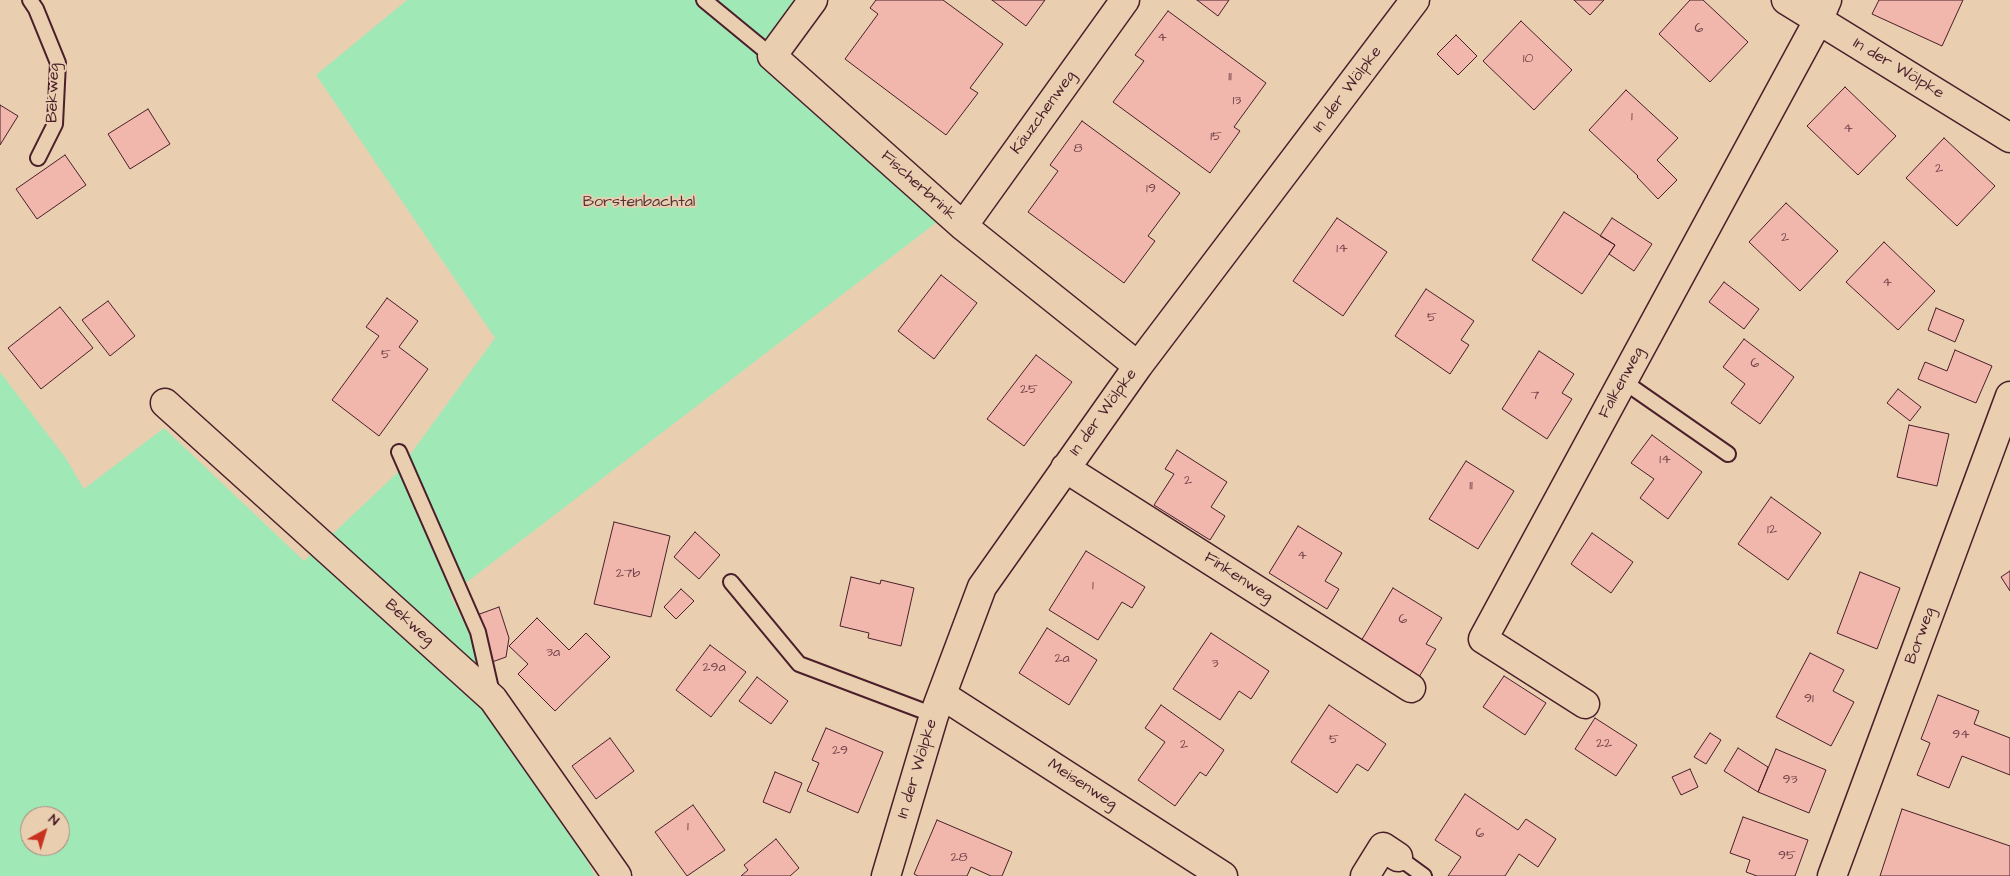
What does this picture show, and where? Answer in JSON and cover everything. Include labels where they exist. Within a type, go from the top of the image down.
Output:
[{"type":"street","points":[[772,56],[813,0]]},
{"type":"street","name":"Käuzchenweg","points":[[963,226],[1125,0]]},
{"type":"street","name":"In der Wölpke","points":[[886,876],[938,705],[982,587],[1138,366],[1415,0]]},
{"type":"street","name":"In der Wölpke","points":[[1786,0],[1823,10],[2010,138]]},
{"type":"street","name":"Falkenweg","points":[[1585,704],[1484,639],[1823,10]]},
{"type":"street","name":"Fischerbrink","points":[[772,56],[963,226],[1138,366]]},
{"type":"street","name":"Borweg","points":[[1832,876],[2010,396]]},
{"type":"street","name":"Bekweg","points":[[165,403],[493,699],[617,876]]},
{"type":"street","name":"Finkenweg","points":[[1065,468],[1410,688]]},
{"type":"street","name":"Meisenweg","points":[[938,705],[1223,876]]},
{"type":"street","points":[[1365,876],[1383,847],[1398,857]]},
{"type":"lane","name":"Bekweg","points":[[30,0],[36,9],[58,63],[55,124],[38,158]]},
{"type":"lane","name":"Fischerbrink","points":[[704,0],[772,56]]},
{"type":"lane","points":[[1623,381],[1728,454]]},
{"type":"lane","points":[[398,452],[478,632],[493,699]]},
{"type":"lane","points":[[731,582],[799,664],[938,705]]},
{"type":"lane","points":[[1398,857],[1424,876]]},
{"type":"green space","name":"Borstenbachtal","points":[[407,0],[799,0],[762,52],[941,219],[450,595],[595,876],[0,876],[0,372],[65,457],[84,489],[164,428],[304,561],[396,474],[495,338],[316,75]]},
{"type":"building","points":[[876,0],[943,0],[1003,44],[970,88],[978,93],[946,135],[845,59],[878,14],[870,8]]},
{"type":"building","points":[[992,0],[1045,0],[1026,26]]},
{"type":"building","points":[[1197,0],[1229,0],[1218,16]]},
{"type":"building","points":[[1574,0],[1604,0],[1590,15]]},
{"type":"building","points":[[1690,0],[1703,0],[1748,42],[1710,82],[1659,34]]},
{"type":"building","points":[[1879,0],[1963,0],[1942,46],[1872,14]]},
{"type":"building","points":[[1168,11],[1266,83],[1234,127],[1240,131],[1210,173],[1113,102],[1144,61],[1135,55]]},
{"type":"building","points":[[1521,21],[1572,70],[1534,110],[1483,61]]},
{"type":"building","points":[[1456,35],[1477,56],[1458,75],[1437,54]]},
{"type":"building","points":[[1845,87],[1896,136],[1858,175],[1807,126]]},
{"type":"building","points":[[1626,90],[1678,138],[1657,160],[1677,180],[1658,199],[1638,176],[1589,130]]},
{"type":"building","points":[[0,105],[18,116],[0,145]]},
{"type":"building","points":[[148,109],[170,144],[130,169],[108,134]]},
{"type":"building","points":[[1082,121],[1180,193],[1148,236],[1155,241],[1124,283],[1028,212],[1058,171],[1050,165]]},
{"type":"building","points":[[1944,138],[1995,186],[1957,226],[1906,178]]},
{"type":"building","points":[[65,155],[86,185],[37,219],[16,189]]},
{"type":"building","points":[[1786,203],[1838,251],[1800,291],[1749,242]]},
{"type":"building","points":[[1564,212],[1615,245],[1582,294],[1532,260]]},
{"type":"building","points":[[1337,218],[1387,252],[1343,316],[1293,281]]},
{"type":"building","points":[[1612,218],[1652,244],[1634,271],[1609,254],[1615,245],[1600,236]]},
{"type":"building","points":[[1884,242],[1935,291],[1898,330],[1846,282]]},
{"type":"building","points":[[941,275],[977,303],[934,359],[898,331]]},
{"type":"building","points":[[1724,282],[1759,309],[1744,329],[1709,302]]},
{"type":"building","points":[[1426,289],[1474,321],[1461,340],[1469,345],[1450,374],[1395,336]]},
{"type":"building","points":[[387,298],[418,321],[399,347],[428,369],[379,436],[332,400],[379,336],[366,327]]},
{"type":"building","points":[[108,301],[135,336],[110,356],[82,320]]},
{"type":"building","points":[[60,307],[93,348],[41,389],[8,348]]},
{"type":"building","points":[[1936,308],[1964,320],[1955,342],[1928,330]]},
{"type":"building","points":[[1744,339],[1794,377],[1760,424],[1731,403],[1745,384],[1723,367]]},
{"type":"building","points":[[1955,350],[1992,366],[1976,403],[1918,379],[1925,362],[1947,371]]},
{"type":"building","points":[[1539,351],[1574,374],[1562,393],[1572,399],[1547,439],[1502,409]]},
{"type":"building","points":[[1036,355],[1072,382],[1024,446],[987,419]]},
{"type":"building","points":[[1898,389],[1921,407],[1910,421],[1887,403]]},
{"type":"building","points":[[1909,425],[1949,434],[1937,486],[1897,477]]},
{"type":"building","points":[[1652,435],[1702,472],[1668,519],[1640,498],[1654,479],[1631,463]]},
{"type":"building","points":[[1177,450],[1227,482],[1211,507],[1225,516],[1210,540],[1154,505],[1174,474],[1165,469]]},
{"type":"building","points":[[1466,461],[1514,491],[1478,549],[1429,519]]},
{"type":"building","points":[[1771,497],[1821,533],[1788,580],[1738,544]]},
{"type":"building","points":[[614,522],[670,536],[651,617],[594,604]]},
{"type":"building","points":[[1298,526],[1342,553],[1325,581],[1339,589],[1327,609],[1269,573]]},
{"type":"building","points":[[695,532],[720,555],[699,579],[674,557]]},
{"type":"building","points":[[1592,533],[1633,562],[1611,593],[1571,564]]},
{"type":"building","points":[[1086,551],[1145,587],[1132,608],[1122,602],[1098,640],[1049,610]]},
{"type":"building","points":[[2010,571],[2010,591],[2001,577]]},
{"type":"building","points":[[1860,572],[1900,588],[1877,649],[1837,633]]},
{"type":"building","points":[[851,577],[880,584],[881,580],[914,588],[901,646],[868,638],[869,633],[840,626]]},
{"type":"building","points":[[1393,588],[1442,618],[1426,644],[1436,649],[1419,677],[1361,641]]},
{"type":"building","points":[[681,589],[694,601],[676,619],[664,607]]},
{"type":"building","points":[[499,607],[509,638],[506,657],[492,662],[477,615]]},
{"type":"building","points":[[537,618],[569,650],[586,633],[610,657],[555,711],[518,674],[528,664],[509,646]]},
{"type":"building","points":[[1047,628],[1097,660],[1069,705],[1019,673]]},
{"type":"building","points":[[1211,633],[1269,671],[1251,699],[1239,691],[1220,720],[1173,689]]},
{"type":"building","points":[[710,645],[746,672],[711,717],[676,690]]},
{"type":"building","points":[[1810,653],[1844,670],[1833,691],[1854,702],[1831,746],[1776,717]]},
{"type":"building","points":[[1504,676],[1546,703],[1525,735],[1483,707]]},
{"type":"building","points":[[757,677],[788,701],[771,724],[739,701]]},
{"type":"building","points":[[1938,695],[1979,711],[1974,724],[2010,738],[2010,775],[1962,756],[1949,788],[1917,775],[1930,743],[1921,739]]},
{"type":"building","points":[[1161,705],[1224,750],[1206,776],[1200,772],[1175,806],[1138,780],[1165,742],[1145,728]]},
{"type":"building","points":[[1329,705],[1386,744],[1368,771],[1357,764],[1337,793],[1291,762]]},
{"type":"building","points":[[1595,718],[1637,745],[1616,776],[1575,749]]},
{"type":"building","points":[[826,728],[883,752],[858,813],[807,791],[819,763],[812,760]]},
{"type":"building","points":[[1710,733],[1721,740],[1706,764],[1694,757]]},
{"type":"building","points":[[610,738],[634,771],[596,799],[572,766]]},
{"type":"building","points":[[1738,748],[1768,767],[1758,792],[1724,771]]},
{"type":"building","points":[[1776,749],[1826,770],[1809,813],[1758,792]]},
{"type":"building","points":[[1690,769],[1698,787],[1681,795],[1672,777]]},
{"type":"building","points":[[775,772],[802,783],[790,813],[763,802]]},
{"type":"building","points":[[1465,794],[1518,830],[1526,819],[1556,839],[1538,867],[1519,854],[1505,876],[1448,876],[1461,857],[1435,840]]},
{"type":"building","points":[[693,805],[725,850],[687,876],[655,832]]},
{"type":"building","points":[[1902,809],[2010,846],[2010,876],[1880,876]]},
{"type":"building","points":[[1743,817],[1808,840],[1795,876],[1757,876],[1746,872],[1750,860],[1730,853]]},
{"type":"building","points":[[937,820],[1012,852],[1002,876],[991,876],[971,867],[967,876],[918,876],[914,874]]},
{"type":"building","points":[[776,839],[799,868],[790,876],[741,876],[748,870],[744,865]]}]
